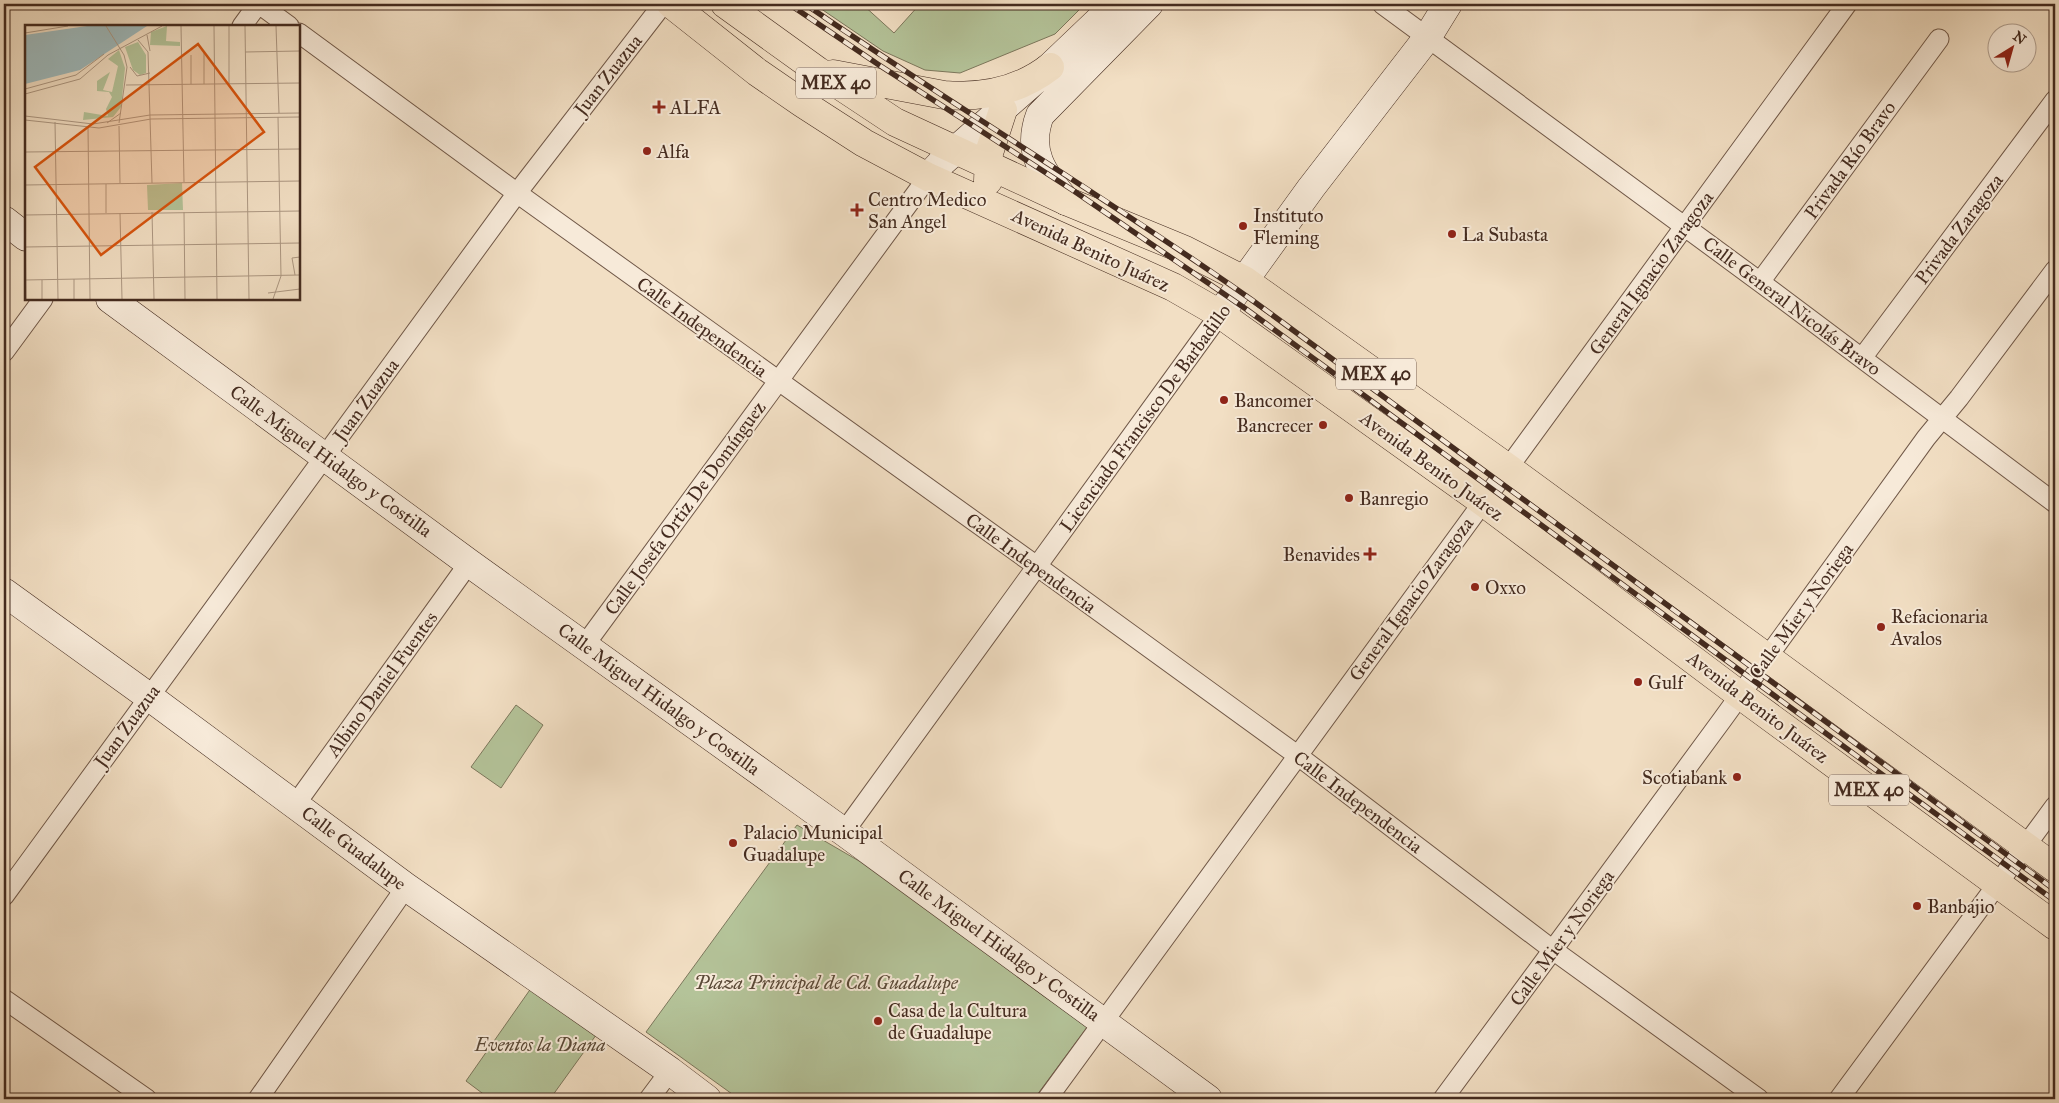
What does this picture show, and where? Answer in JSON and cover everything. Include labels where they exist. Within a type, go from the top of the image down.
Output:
[{"type":"main road","name":"Avenida Benito Juárez","points":[[671,4],[718,42],[802,103],[864,143],[928,177],[1173,287],[1220,314],[1483,502],[1740,695],[2055,926]]},
{"type":"main road","name":"Avenida Benito Juárez","points":[[725,4],[818,71],[895,122],[1066,201],[1185,250],[1244,280],[1508,468],[2055,868]]},
{"type":"main road","points":[[818,71],[944,96],[962,96],[996,93],[1012,88],[1035,78],[1050,67]]},
{"type":"main road","points":[[996,206],[990,193],[987,164],[992,139],[1003,110]]},
{"type":"street","points":[[243,25],[259,4],[289,25]]},
{"type":"street","name":"Juan Zuazua","points":[[4,896],[148,696],[517,193],[663,4]]},
{"type":"street","points":[[928,177],[954,150],[1003,110],[1116,4]]},
{"type":"street","points":[[1066,201],[1045,173],[1038,158],[1034,139],[1035,128],[1040,115],[1149,4]]},
{"type":"street","name":"Calle General Nicolás Bravo","points":[[1382,4],[1760,282],[2055,503]]},
{"type":"street","name":"Licenciado Francisco De Barbadillo","points":[[844,832],[1311,188],[1427,38],[1448,4]]},
{"type":"street","name":"General Ignacio Zaragoza","points":[[1047,1099],[1847,4]]},
{"type":"street","name":"Calle Independencia","points":[[300,34],[517,193],[1297,755],[1553,950],[1759,1099]]},
{"type":"street","name":"Privada Río Bravo","points":[[1760,282],[1939,39]]},
{"type":"street","name":"Privada Zaragoza","points":[[1862,358],[2055,100]]},
{"type":"street","name":"Calle Josefa Ortiz De Domínguez","points":[[584,646],[928,177]]},
{"type":"street","points":[[4,220],[25,236]]},
{"type":"street","name":"Calle Mier y Noriega","points":[[1443,1099],[1942,418],[2055,270]]},
{"type":"street","points":[[4,352],[42,300]]},
{"type":"street","name":"Calle Miguel Hidalgo y Costilla","points":[[111,300],[469,563],[844,832],[1208,1099]]},
{"type":"street","name":"Albino Daniel Fuentes","points":[[295,805],[469,563]]},
{"type":"street","name":"Calle Guadalupe","points":[[4,592],[406,887],[670,1071],[707,1099]]},
{"type":"street","points":[[1838,1099],[2055,806]]},
{"type":"street","points":[[258,1099],[406,887]]},
{"type":"street","points":[[4,999],[147,1099]]},
{"type":"street","points":[[649,1099],[670,1071]]},
{"type":"green space","points":[[814,4],[862,4],[894,33],[920,4],[1085,4],[1055,34],[960,73],[925,70],[883,51]]},
{"type":"green space","points":[[516,705],[543,725],[501,788],[471,767]]},
{"type":"green space","name":"Plaza Principal de Cd. Guadalupe","points":[[797,825],[859,861],[1045,997],[1088,1026],[1034,1099],[739,1099],[646,1032]]},
{"type":"green space","name":"Eventos la Diana","points":[[534,984],[599,1031],[550,1099],[490,1099],[466,1081]]},
{"type":"railway","points":[[789,4],[879,65],[1074,191],[1246,309],[2055,901]]},
{"type":"railway","points":[[805,4],[1141,224],[1252,300],[2055,890]]},
{"type":"place","name":"ALFA","points":[[659,107]]},
{"type":"place","name":"Alfa","points":[[647,151]]},
{"type":"place","name":"Centro Medico San Angel","points":[[857,210]]},
{"type":"place","name":"Instituto Fleming","points":[[1243,226]]},
{"type":"place","name":"La Subasta","points":[[1452,234]]},
{"type":"place","name":"Bancomer","points":[[1224,400]]},
{"type":"place","name":"Bancrecer","points":[[1323,425]]},
{"type":"place","name":"Banregio","points":[[1349,498]]},
{"type":"place","name":"Benavides","points":[[1370,554]]},
{"type":"place","name":"Oxxo","points":[[1475,587]]},
{"type":"place","name":"Refacionaria Avalos","points":[[1881,627]]},
{"type":"place","name":"Gulf","points":[[1638,682]]},
{"type":"place","name":"Scotiabank","points":[[1737,777]]},
{"type":"place","name":"Palacio Municipal Guadalupe","points":[[733,843]]},
{"type":"place","name":"Banbajio","points":[[1917,906]]},
{"type":"place","name":"Casa de la Cultura de Guadalupe","points":[[878,1021]]}]
